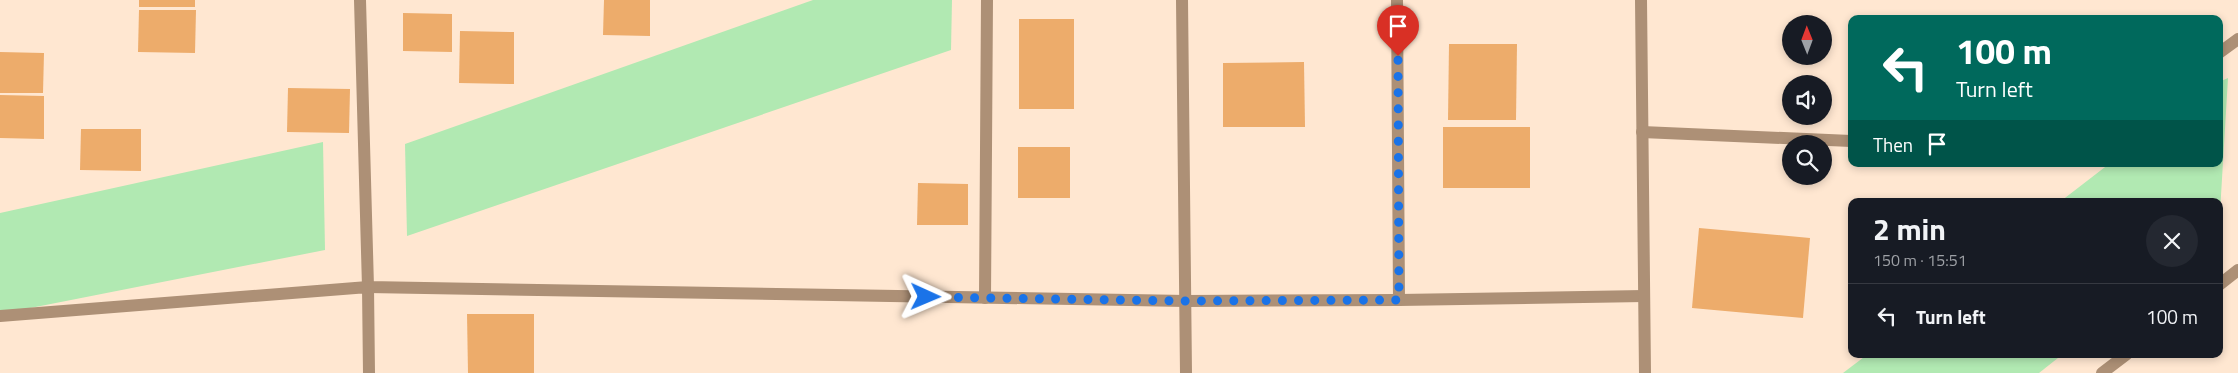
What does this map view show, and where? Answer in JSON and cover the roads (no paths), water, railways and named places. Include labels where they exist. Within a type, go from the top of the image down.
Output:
[{"type":"street","points":[[360,0],[369,373]]},
{"type":"street","points":[[985,298],[987,0]]},
{"type":"street","points":[[1182,0],[1186,373]]},
{"type":"street","points":[[1397,0],[1399,300]]},
{"type":"street","points":[[1640,0],[1645,373]]},
{"type":"street","points":[[2223,49],[2238,39]]},
{"type":"street","points":[[1642,132],[1848,141]]},
{"type":"street","points":[[2223,281],[2238,270]]},
{"type":"street","points":[[0,316],[368,288],[1186,301],[1644,296]]},
{"type":"street","points":[[2102,373],[2122,358]]}]
